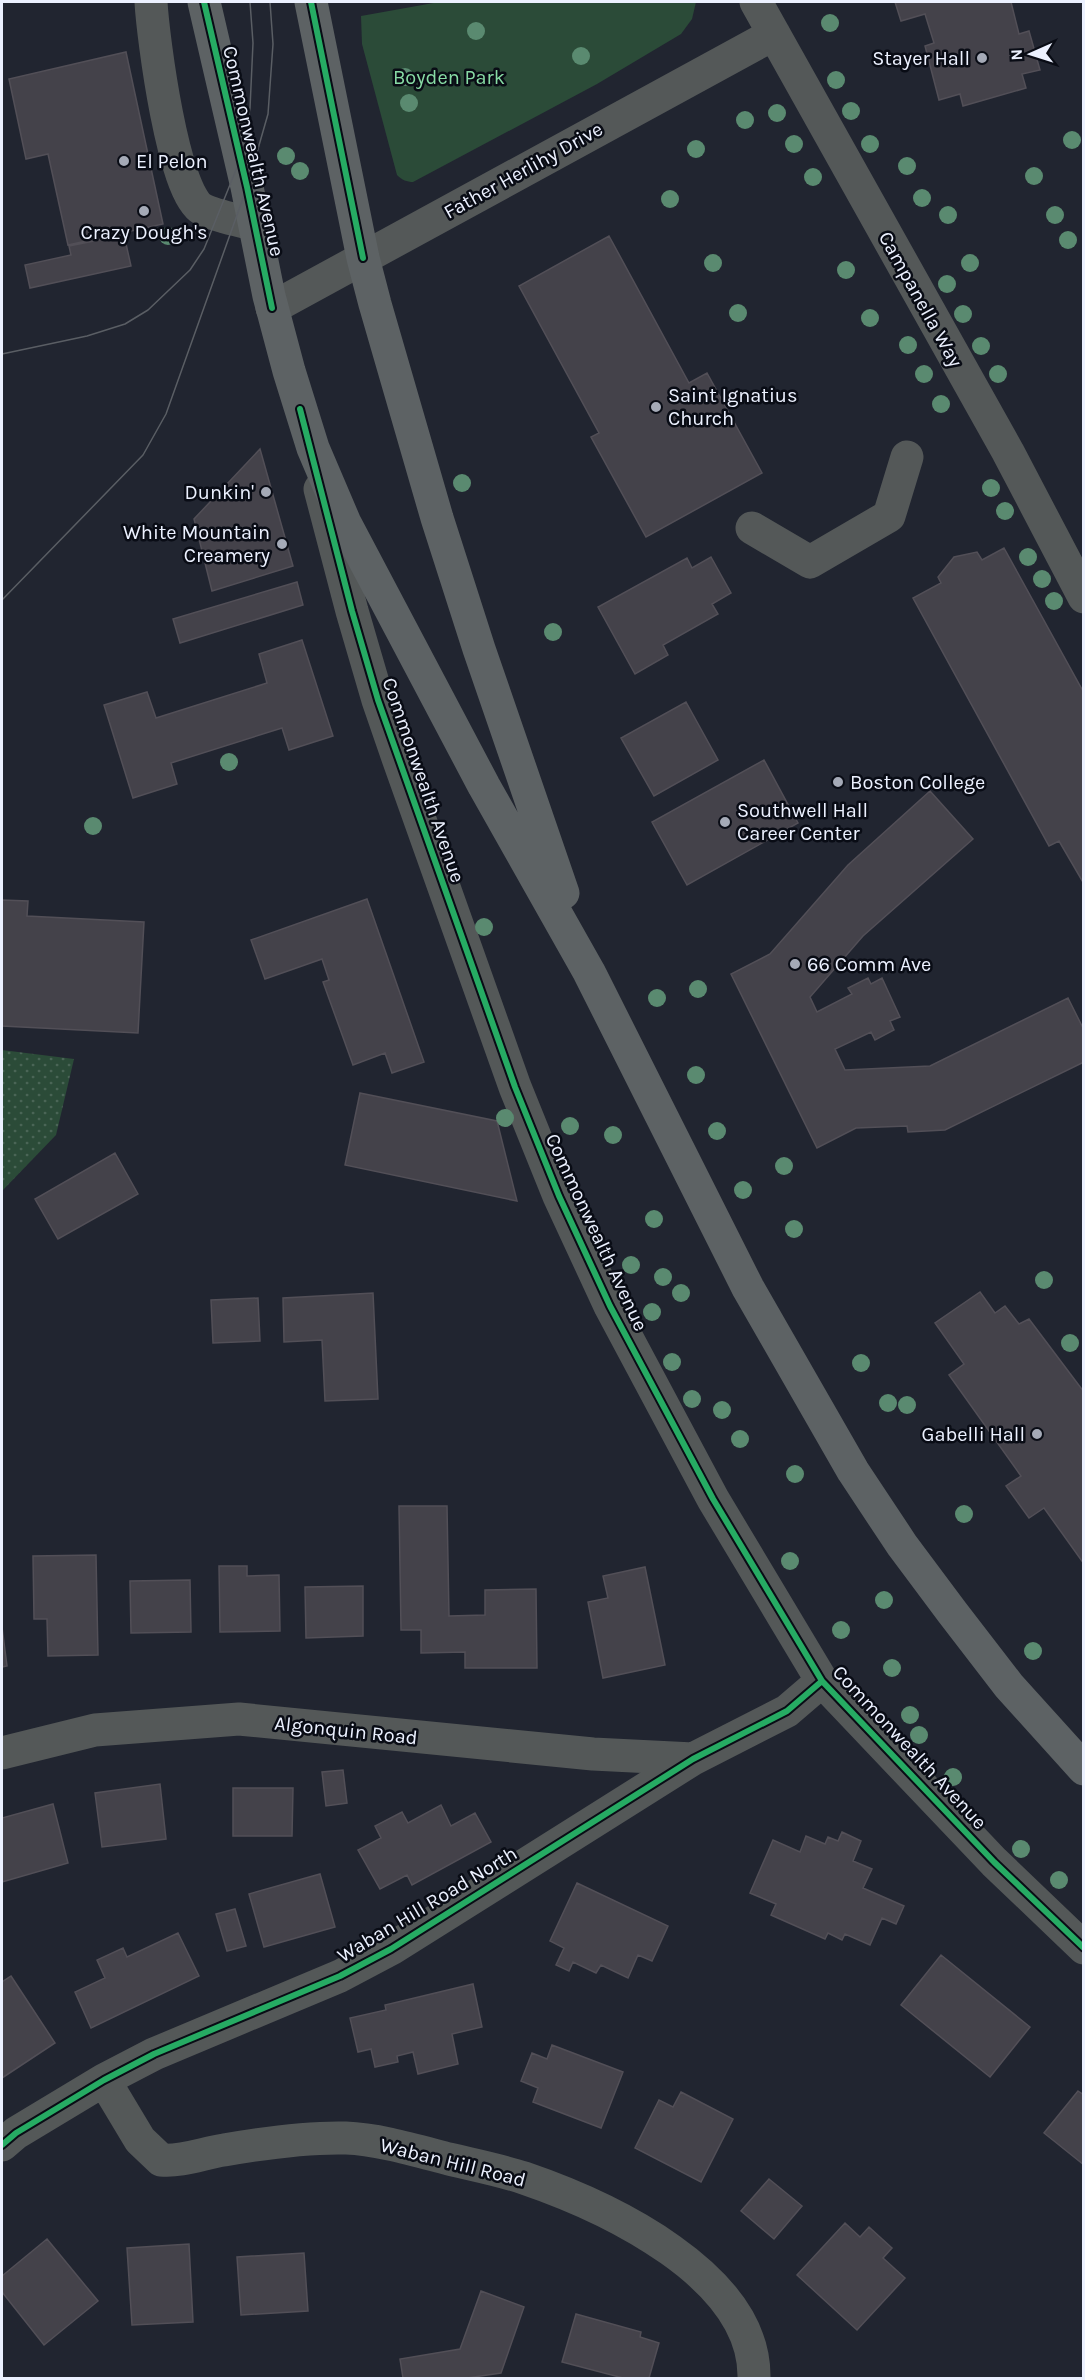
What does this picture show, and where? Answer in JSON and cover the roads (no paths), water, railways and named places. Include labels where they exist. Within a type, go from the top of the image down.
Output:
[{"type":"main road","name":"Commonwealth Avenue","points":[[204,2],[272,308],[313,448],[345,522],[484,786],[589,972],[748,1288],[853,1471],[902,1545],[1009,1686],[1083,1769]]},
{"type":"main road","name":"Commonwealth Avenue","points":[[311,2],[363,258],[437,518],[589,972]]},
{"type":"street","points":[[151,2],[154,45],[169,129],[190,197],[201,209],[255,225]]},
{"type":"street","name":"Campanella Way","points":[[756,2],[1008,452],[1083,597]]},
{"type":"street","name":"Father Herlihy Drive","points":[[272,308],[774,33]]},
{"type":"street","name":"Commonwealth Avenue","points":[[300,409],[352,611],[378,700],[536,1140],[585,1255],[636,1356],[713,1499],[822,1681],[994,1862],[1083,1948]]},
{"type":"street","points":[[752,528],[810,562],[889,516],[907,457]]},
{"type":"street","name":"Waban Hill Road North","points":[[2,2145],[16,2133],[104,2080],[154,2054],[340,1976],[391,1949],[693,1760],[787,1711],[822,1681]]},
{"type":"street","name":"Algonquin Road","points":[[2,1753],[95,1730],[239,1719],[593,1754],[693,1760]]},
{"type":"street","name":"Waban Hill Road","points":[[104,2080],[140,2140],[162,2160],[275,2143],[360,2139],[430,2154],[521,2178],[593,2205],[646,2235],[694,2267],[722,2295],[750,2347],[754,2364],[754,2379]]},
{"type":"tram line","points":[[2,354],[87,336],[125,324],[148,310],[190,270],[204,249],[240,160],[250,108],[253,43],[250,2]]},
{"type":"tram line","points":[[2,600],[143,455],[166,414],[247,187],[268,114],[273,44],[270,2]]},
{"type":"place","name":"Stayer Hall","points":[[982,58]]},
{"type":"place","name":"El Pelon","points":[[124,161]]},
{"type":"place","name":"Crazy Dough's","points":[[144,211]]},
{"type":"place","name":"Saint Ignatius Church","points":[[656,407]]},
{"type":"place","name":"Dunkin'","points":[[266,492]]},
{"type":"place","name":"White Mountain Creamery","points":[[282,544]]},
{"type":"place","name":"Boston College","points":[[838,782]]},
{"type":"place","name":"Southwell Hall Career Center","points":[[725,822]]},
{"type":"place","name":"66 Comm Ave","points":[[795,964]]},
{"type":"place","name":"Gabelli Hall","points":[[1037,1434]]},
{"type":"park label","name":"Boyden Park","points":[[449,77]]}]
